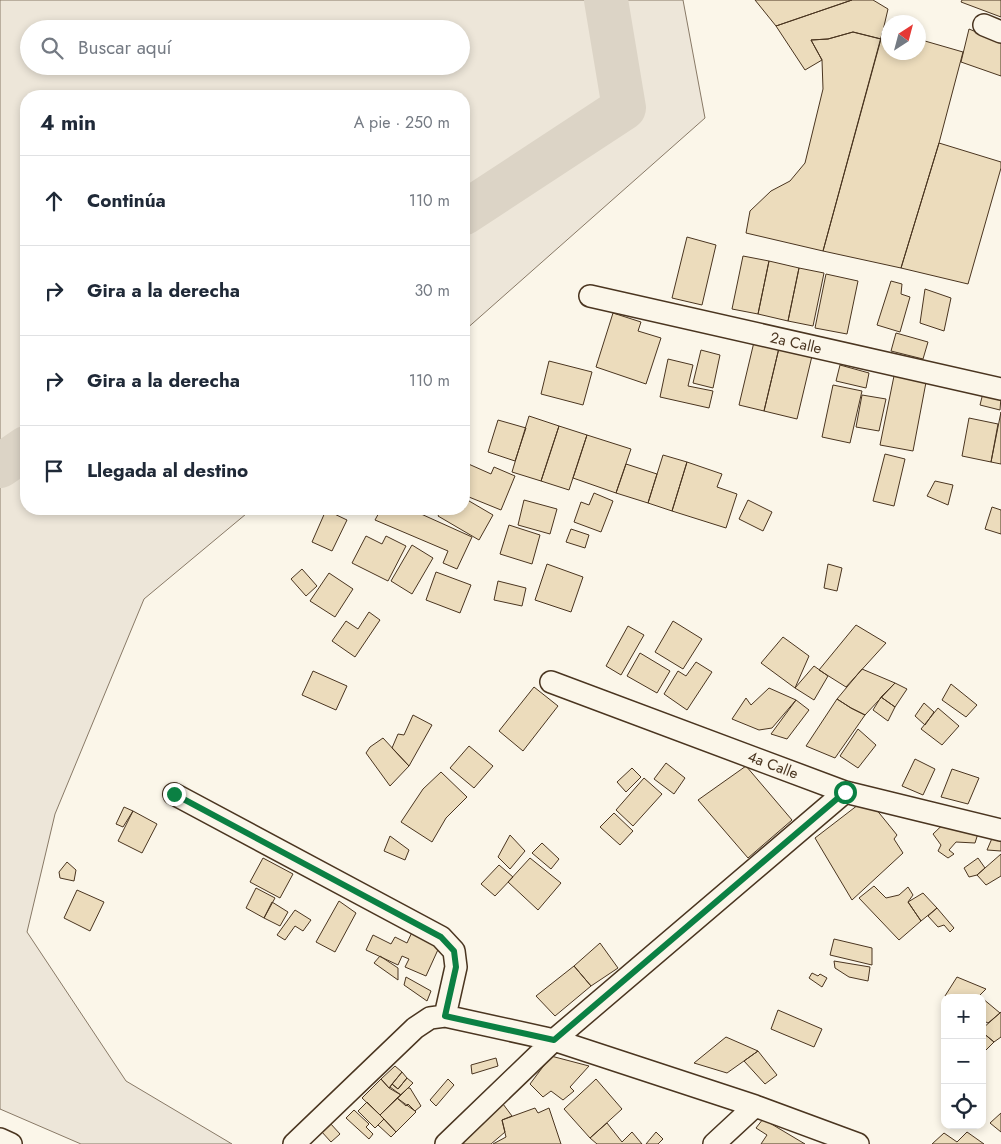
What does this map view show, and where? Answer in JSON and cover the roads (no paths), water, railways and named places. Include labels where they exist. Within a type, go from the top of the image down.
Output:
[{"type":"street","name":"2a Calle","points":[[590,296],[1001,389]]},
{"type":"street","name":"4a Calle","points":[[551,682],[845,792],[1001,830]]},
{"type":"street","points":[[446,1144],[554,1040],[845,792]]},
{"type":"street","points":[[174,794],[441,937],[454,951],[456,967],[445,1016]]},
{"type":"street","points":[[294,1144],[415,1028],[430,1018],[445,1016],[554,1040],[755,1106],[858,1144]]},
{"type":"street","points":[[714,1144],[755,1106]]},
{"type":"street","points":[[0,1140],[11,1144]]},
{"type":"waterway","points":[[470,209],[624,108],[606,0]]},
{"type":"waterway","points":[[0,466],[20,452]]}]
